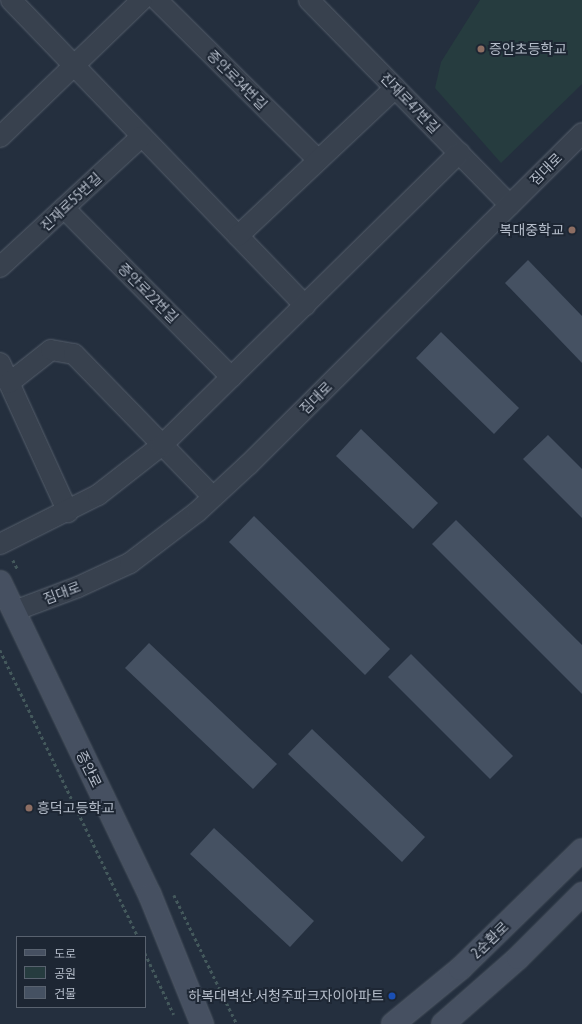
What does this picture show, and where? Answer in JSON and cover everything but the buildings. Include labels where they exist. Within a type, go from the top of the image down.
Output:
[{"type":"street","points":[[0,137],[142,0]]},
{"type":"street","name":"증안로34번길","points":[[157,0],[318,160]]},
{"type":"street","name":"진재로47번길","points":[[309,0],[510,205]]},
{"type":"street","points":[[8,6],[74,65],[141,137],[305,305]]},
{"type":"street","points":[[238,236],[395,88]]},
{"type":"street","name":"짐대로","points":[[14,611],[78,587],[130,563],[213,498],[582,133]]},
{"type":"street","name":"진재로55번길","points":[[0,267],[141,137]]},
{"type":"street","points":[[0,544],[68,512],[98,495],[162,445],[459,153]]},
{"type":"street","name":"증안로22번길","points":[[64,208],[231,377]]},
{"type":"street","points":[[9,383],[51,350],[74,354],[213,498]]},
{"type":"street","points":[[0,363],[68,512]]},
{"type":"street","name":"증안로","points":[[0,582],[150,895],[202,1024]]},
{"type":"street","name":"2순환로","points":[[393,1024],[460,969],[582,850]]},
{"type":"street","points":[[443,1024],[518,958],[582,894]]},
{"type":"path","points":[[0,650],[138,936]]},
{"type":"path","points":[[146,954],[176,1017]]},
{"type":"green space","name":"증안초등학교","points":[[480,0],[582,0],[582,84],[501,163],[435,88],[441,62]]},
{"type":"place","name":"증안초등학교","points":[[481,49]]},
{"type":"place","name":"복대중학교","points":[[572,230]]},
{"type":"place","name":"흥덕고등학교","points":[[29,808]]},
{"type":"place","name":"하복대벽산.서청주파크자이아파트","points":[[392,996]]}]
